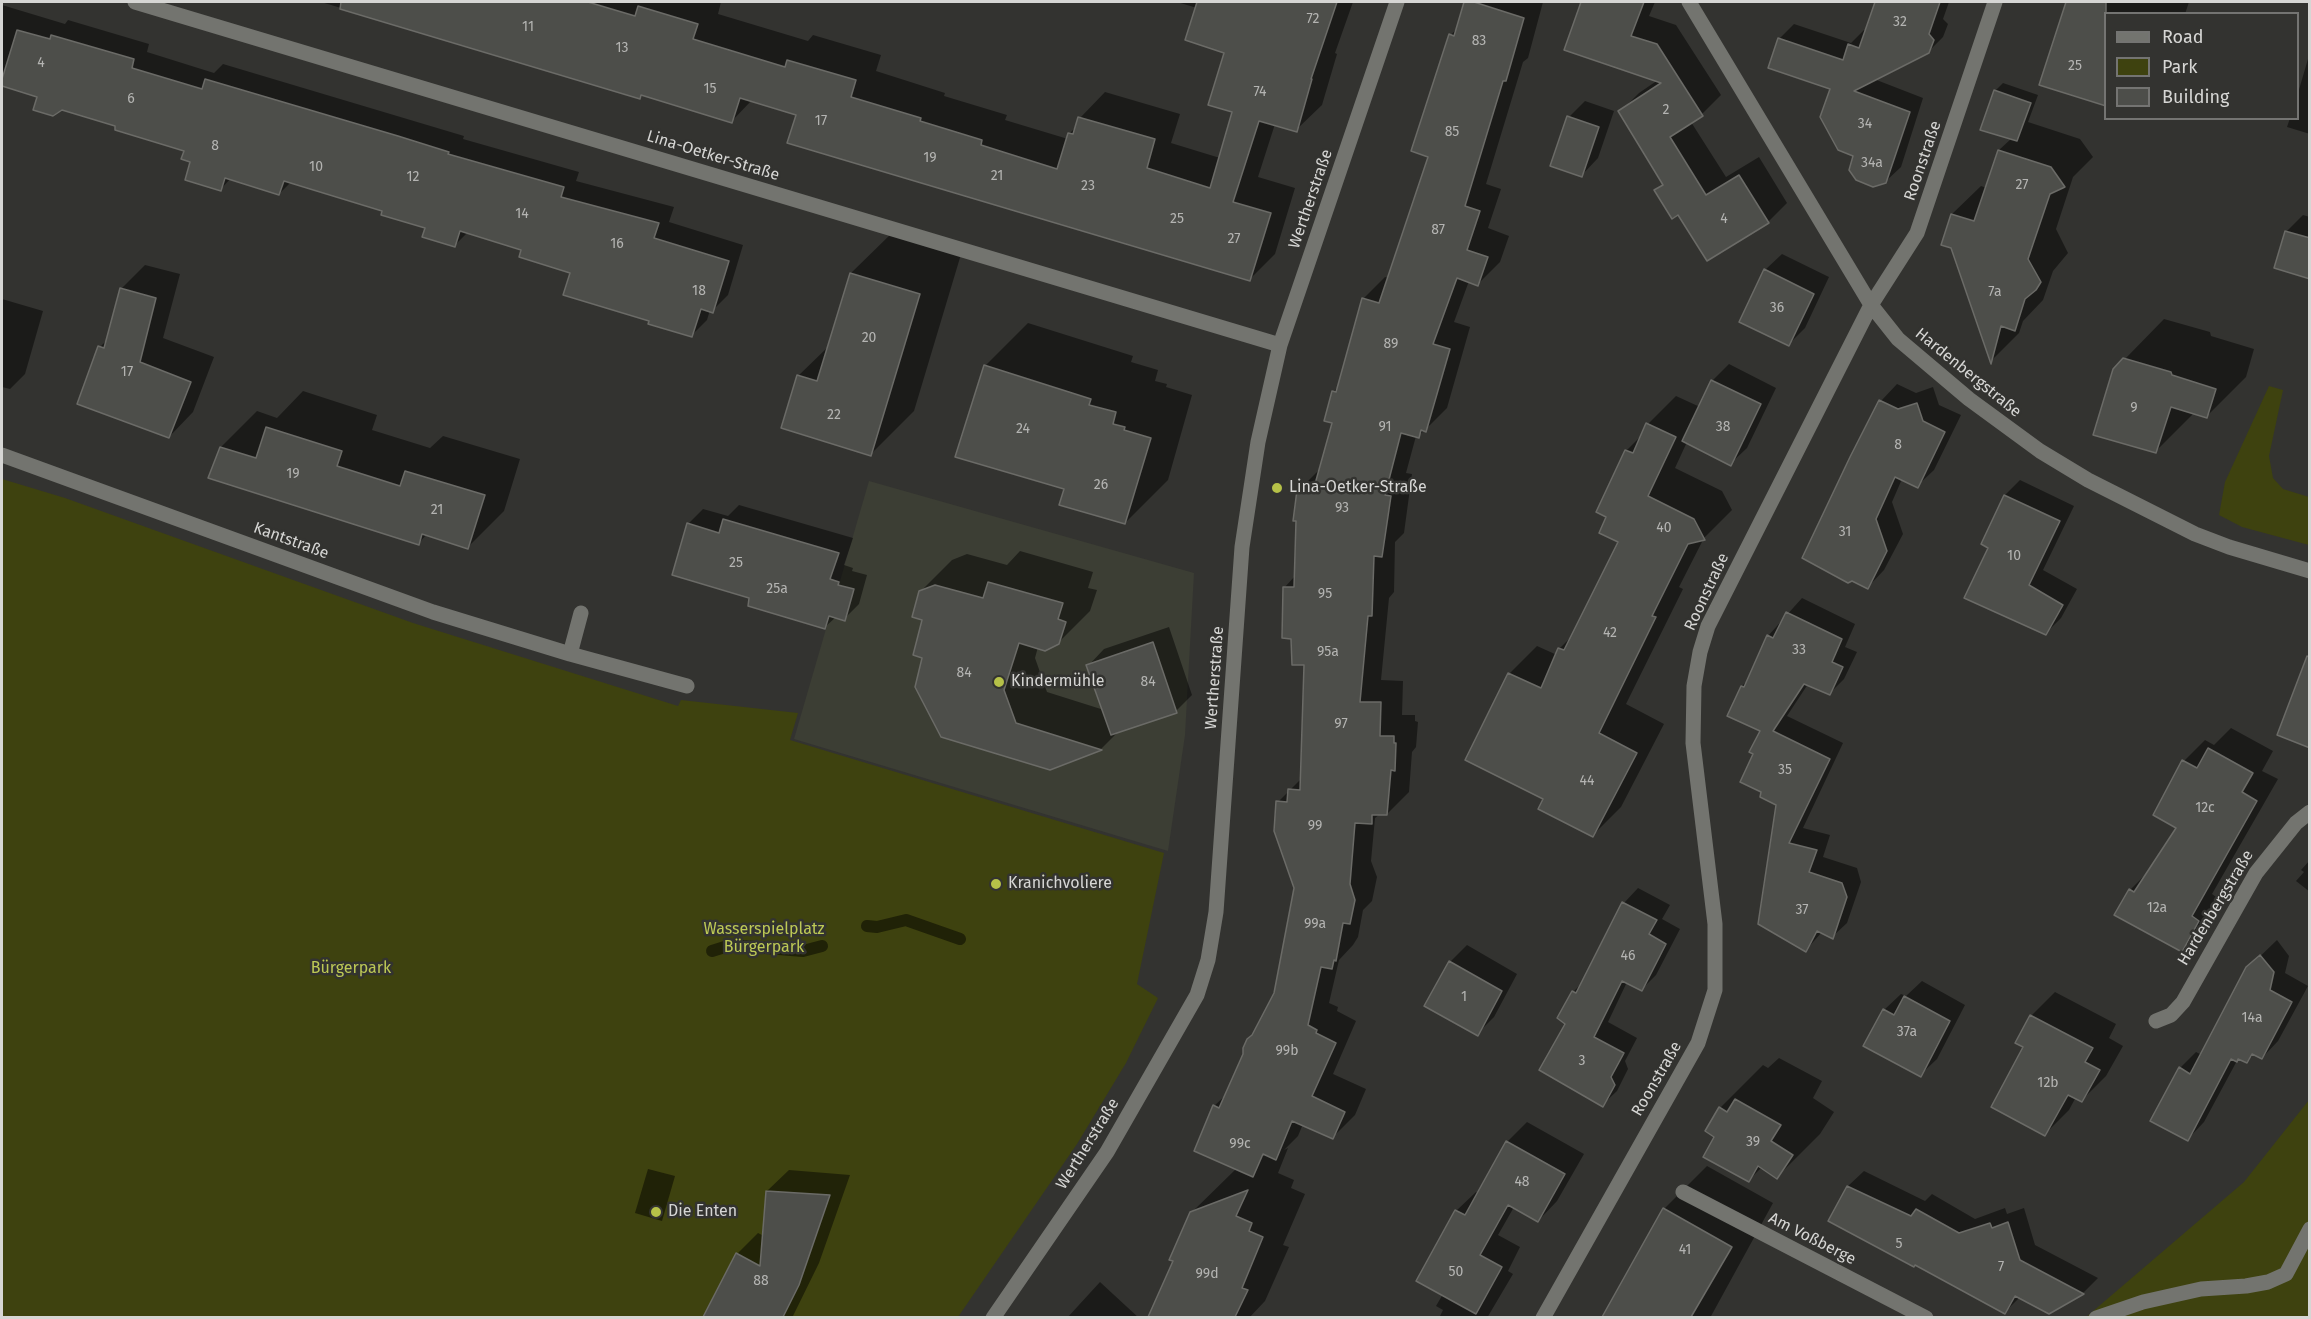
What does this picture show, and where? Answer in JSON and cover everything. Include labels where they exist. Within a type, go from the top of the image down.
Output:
[{"type":"street","name":"Lina-Oetker-Straße","points":[[135,2],[1280,345]]},
{"type":"street","name":"Wertherstraße","points":[[993,1317],[1107,1152],[1197,995],[1208,960],[1216,912],[1242,547],[1258,442],[1280,345],[1397,2]]},
{"type":"street","name":"Hardenbergstraße","points":[[1689,2],[1871,305],[1898,339],[1969,399],[2040,451],[2088,480],[2195,534],[2229,547],[2310,571]]},
{"type":"street","name":"Roonstraße","points":[[1543,1317],[1698,1042],[1715,990],[1715,924],[1693,743],[1694,686],[1700,652],[1708,626],[1871,305],[1917,233],[1995,2]]},
{"type":"street","name":"Kantstraße","points":[[2,456],[28,463],[433,612],[570,654],[687,686]]},
{"type":"street","points":[[570,654],[580,614]]},
{"type":"street","name":"Hardenbergstraße","points":[[2156,1021],[2171,1015],[2183,1002],[2256,873],[2282,840],[2310,812]]},
{"type":"street","name":"Am Voßberge","points":[[1683,1192],[1926,1317]]},
{"type":"street","points":[[2096,1317],[2143,1302],[2202,1289],[2268,1282],[2286,1274],[2310,1229]]},
{"type":"shaded area","name":"Kindermühle","points":[[869,481],[1194,573],[1185,735],[1168,851],[794,739]]},
{"type":"shaded area","points":[[648,1169],[675,1176],[662,1221],[635,1213]]},
{"type":"green space","points":[[2269,386],[2283,390],[2269,456],[2273,478],[2283,489],[2309,497],[2309,545],[2242,527],[2219,515],[2225,482]]},
{"type":"green space","name":"Bürgerpark","points":[[2,479],[65,498],[413,623],[678,706],[681,700],[798,713],[790,740],[1164,853],[1137,984],[1158,998],[1126,1063],[1077,1144],[958,1317],[2,1317]]},
{"type":"green space","points":[[2309,1100],[2309,1317],[2085,1318],[2244,1182]]},
{"type":"building","points":[[341,2],[588,2],[635,16],[638,6],[698,24],[693,39],[785,67],[787,60],[856,80],[851,97],[921,118],[920,121],[982,140],[981,145],[1057,169],[1068,133],[1073,134],[1078,117],[1155,139],[1147,168],[1210,188],[1232,112],[1208,105],[1224,53],[1185,40],[1197,2],[1337,2],[1311,79],[1297,132],[1259,121],[1233,202],[1271,213],[1250,281],[787,143],[796,115],[740,98],[732,123],[641,95],[640,99],[340,9]]},
{"type":"building","points":[[1464,2],[1474,2],[1524,18],[1465,206],[1480,211],[1467,250],[1488,257],[1478,286],[1457,278],[1433,344],[1450,349],[1426,432],[1421,430],[1419,438],[1401,433],[1385,495],[1391,496],[1382,557],[1374,556],[1372,616],[1368,616],[1360,702],[1381,702],[1380,736],[1394,736],[1395,771],[1391,770],[1387,815],[1372,815],[1372,824],[1355,823],[1350,884],[1355,900],[1350,924],[1343,923],[1336,961],[1334,960],[1332,969],[1321,967],[1308,1025],[1317,1030],[1316,1033],[1336,1043],[1312,1096],[1345,1112],[1333,1139],[1292,1121],[1276,1160],[1263,1154],[1253,1177],[1194,1151],[1213,1105],[1219,1108],[1243,1054],[1247,1039],[1252,1035],[1274,993],[1294,888],[1274,831],[1276,801],[1287,802],[1288,789],[1300,790],[1304,665],[1292,665],[1291,639],[1282,638],[1283,587],[1294,587],[1296,521],[1293,521],[1297,490],[1306,492],[1307,483],[1315,484],[1332,423],[1324,421],[1332,391],[1336,392],[1362,298],[1379,303],[1428,157],[1411,151],[1449,34],[1454,36]]},
{"type":"building","points":[[1581,2],[1644,2],[1631,36],[1657,44],[1703,116],[1670,137],[1706,195],[1739,175],[1769,223],[1707,261],[1678,215],[1672,219],[1654,190],[1663,185],[1618,111],[1661,83],[1564,50]]},
{"type":"building","points":[[1875,2],[1940,2],[1929,34],[1934,40],[1929,53],[1854,91],[1910,112],[1886,183],[1873,187],[1856,180],[1849,170],[1853,156],[1838,150],[1820,117],[1830,89],[1768,68],[1778,38],[1843,60],[1848,44],[1859,48]]},
{"type":"building","points":[[2066,2],[2106,2],[2106,12],[2104,12],[2104,105],[2039,85]]},
{"type":"building","points":[[17,30],[50,39],[51,35],[134,59],[132,68],[202,89],[205,79],[398,136],[449,152],[448,154],[564,187],[561,197],[659,223],[654,238],[729,261],[713,313],[701,309],[692,337],[648,324],[649,321],[563,295],[570,273],[519,257],[521,250],[460,231],[455,247],[422,237],[425,228],[381,215],[382,211],[284,181],[279,195],[225,178],[221,191],[185,180],[190,162],[181,159],[184,151],[115,130],[115,126],[62,110],[53,116],[33,110],[37,97],[2,86],[2,79]]},
{"type":"building","points":[[1994,90],[2031,103],[2017,141],[1980,130]]},
{"type":"building","points":[[1567,116],[1599,127],[1582,177],[1550,166]]},
{"type":"building","points":[[1998,150],[2051,167],[2065,187],[2050,194],[2028,259],[2041,282],[2036,290],[2025,299],[2015,331],[2001,326],[1991,364],[1951,248],[1941,245],[1951,214],[1974,221]]},
{"type":"building","points":[[2285,231],[2310,238],[2310,279],[2274,268]]},
{"type":"building","points":[[1764,269],[1814,294],[1789,346],[1739,322]]},
{"type":"building","points":[[850,273],[920,294],[871,456],[781,428],[797,375],[817,381]]},
{"type":"building","points":[[120,288],[156,298],[140,362],[191,382],[169,438],[77,404],[98,346],[104,348]]},
{"type":"building","points":[[2123,358],[2171,372],[2172,375],[2216,389],[2207,418],[2171,407],[2156,453],[2093,435],[2113,369]]},
{"type":"building","points":[[984,365],[1091,399],[1089,405],[1116,412],[1113,424],[1125,427],[1124,430],[1151,438],[1125,524],[1059,505],[1064,489],[955,457]]},
{"type":"building","points":[[1711,380],[1761,404],[1731,466],[1682,441]]},
{"type":"building","points":[[1879,400],[1898,409],[1917,403],[1923,421],[1945,432],[1918,488],[1895,477],[1876,519],[1887,551],[1868,589],[1852,581],[1848,583],[1802,558]]},
{"type":"building","points":[[1646,423],[1676,437],[1648,496],[1694,519],[1705,540],[1688,544],[1652,616],[1656,617],[1599,733],[1637,753],[1593,837],[1538,809],[1543,799],[1465,760],[1508,673],[1541,688],[1558,648],[1564,650],[1618,542],[1599,533],[1606,517],[1596,512],[1625,450],[1633,453]]},
{"type":"building","points":[[266,427],[342,451],[337,466],[400,486],[405,471],[485,495],[468,549],[422,534],[419,545],[208,478],[220,447],[256,458]]},
{"type":"building","points":[[2004,495],[2060,521],[2029,585],[2063,605],[2046,635],[1964,598],[1988,548],[1981,544]]},
{"type":"building","points":[[723,519],[839,553],[830,579],[839,582],[838,585],[854,589],[845,621],[829,616],[825,629],[748,606],[749,598],[672,575],[687,523],[719,533]]},
{"type":"building","points":[[988,582],[1063,603],[1058,619],[1066,622],[1059,644],[1045,651],[1019,643],[1004,690],[1016,723],[1102,750],[1050,770],[941,737],[915,687],[922,658],[913,655],[922,620],[912,617],[919,591],[935,585],[983,598]]},
{"type":"building","points":[[1786,612],[1842,639],[1832,662],[1843,667],[1830,695],[1804,684],[1773,731],[1830,759],[1789,843],[1817,850],[1809,872],[1842,883],[1847,897],[1833,939],[1817,931],[1806,952],[1758,924],[1776,805],[1760,797],[1761,792],[1740,782],[1753,754],[1749,752],[1760,731],[1727,716],[1741,686],[1744,687],[1767,635],[1773,638]]},
{"type":"building","points":[[1153,642],[1177,713],[1111,735],[1086,665]]},
{"type":"building","points":[[2307,656],[2310,657],[2310,748],[2277,735]]},
{"type":"building","points":[[2208,748],[2253,773],[2242,792],[2257,801],[2192,916],[2199,921],[2182,952],[2114,915],[2129,889],[2134,892],[2176,828],[2153,815],[2182,760],[2197,768]]},
{"type":"building","points":[[1622,902],[1657,920],[1649,934],[1666,944],[1642,991],[1622,981],[1594,1037],[1624,1053],[1611,1077],[1615,1085],[1603,1107],[1539,1070],[1565,1024],[1557,1018],[1572,991],[1576,993]]},
{"type":"building","points":[[2260,955],[2274,972],[2270,990],[2292,1002],[2262,1059],[2252,1054],[2247,1063],[2231,1059],[2188,1141],[2150,1121],[2179,1067],[2190,1074],[2246,967]]},
{"type":"building","points":[[1449,961],[1502,991],[1478,1036],[1424,1006]]},
{"type":"building","points":[[1904,996],[1950,1021],[1921,1077],[1863,1046],[1883,1009],[1894,1015]]},
{"type":"building","points":[[2030,1015],[2093,1048],[2085,1062],[2100,1070],[2082,1102],[2068,1095],[2045,1136],[1991,1107],[2023,1047],[2015,1043]]},
{"type":"building","points":[[1735,1099],[1781,1125],[1771,1141],[1793,1155],[1777,1179],[1758,1166],[1749,1182],[1703,1157],[1714,1137],[1705,1131],[1719,1107],[1727,1112]]},
{"type":"building","points":[[1506,1141],[1565,1174],[1538,1222],[1508,1205],[1480,1255],[1502,1267],[1476,1314],[1416,1281],[1455,1210],[1465,1215]]},
{"type":"building","points":[[1847,1186],[1911,1216],[1916,1209],[1959,1233],[1990,1223],[1992,1228],[2008,1222],[2020,1260],[2084,1294],[2049,1314],[2015,1296],[2005,1314],[1828,1221]]},
{"type":"building","points":[[1248,1190],[1236,1216],[1252,1223],[1249,1231],[1263,1237],[1242,1288],[1248,1290],[1235,1317],[1148,1317],[1173,1261],[1169,1260],[1190,1212]]},
{"type":"building","points":[[766,1191],[830,1195],[799,1285],[783,1317],[703,1317],[736,1253],[760,1266]]},
{"type":"building","points":[[1663,1208],[1732,1247],[1691,1317],[1602,1317]]},
{"type":"waterway","points":[[867,926],[877,927],[906,920],[960,939]]},
{"type":"waterway","points":[[712,951],[731,945],[803,951],[822,946]]},
{"type":"place","name":"Lina-Oetker-Straße","points":[[1277,488]]},
{"type":"place","name":"Kindermühle","points":[[999,682]]},
{"type":"place","name":"Kranichvoliere","points":[[996,884]]},
{"type":"place","name":"Die Enten","points":[[656,1212]]},
{"type":"park label","name":"Wasserspielplatz Bürgerpark","points":[[764,939]]}]
